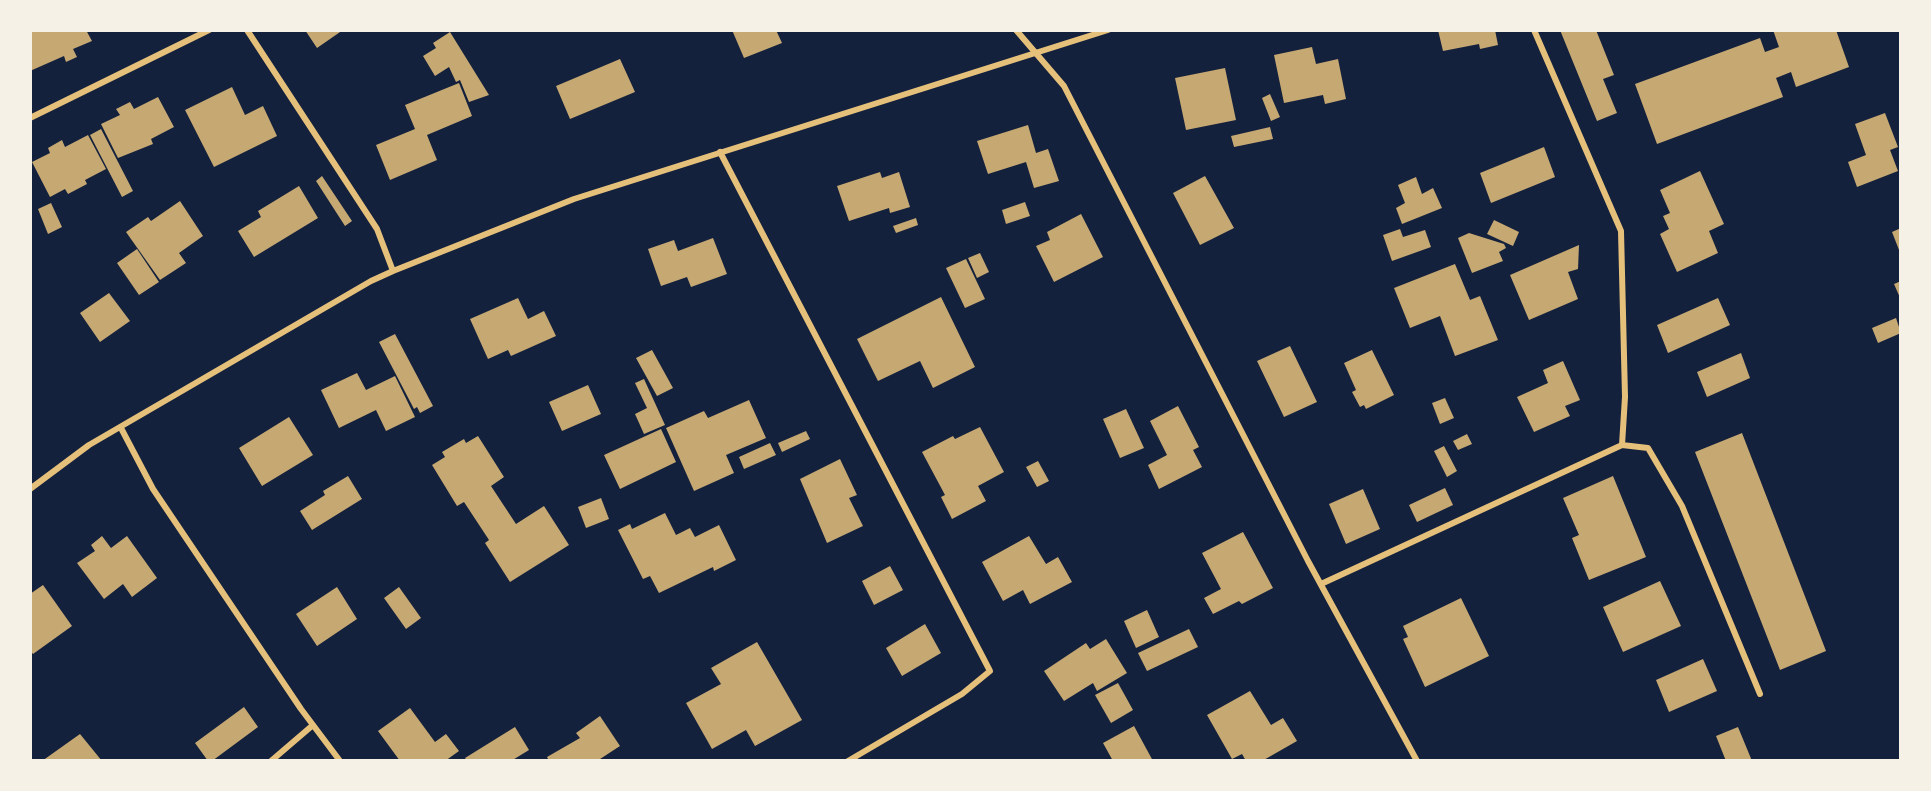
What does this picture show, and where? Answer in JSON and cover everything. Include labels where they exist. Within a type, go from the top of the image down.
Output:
[{"type":"street","points":[[30,118],[209,30]]},
{"type":"street","points":[[247,30],[377,229],[393,271]]},
{"type":"street","points":[[1016,30],[1064,86],[1321,584],[1417,761]]},
{"type":"street","points":[[30,489],[89,446],[371,281],[393,271],[574,199],[1108,30]]},
{"type":"street","points":[[1534,30],[1621,231],[1625,397],[1622,445]]},
{"type":"street","points":[[720,152],[990,671],[962,694],[848,761]]},
{"type":"street","points":[[121,428],[153,489],[313,725],[340,761]]},
{"type":"street","points":[[1321,584],[1622,445],[1648,448],[1682,506],[1760,694]]},
{"type":"street","points":[[271,761],[313,725]]},
{"type":"building","points":[[30,30],[86,30],[92,41],[73,49],[77,57],[66,62],[64,56],[30,71]]},
{"type":"building","points":[[305,30],[343,30],[317,48]]},
{"type":"building","points":[[732,30],[776,30],[782,43],[744,58]]},
{"type":"building","points":[[1438,30],[1495,30],[1498,45],[1480,49],[1479,44],[1443,51]]},
{"type":"building","points":[[1560,30],[1596,30],[1614,75],[1603,79],[1617,113],[1597,121]]},
{"type":"building","points":[[1773,30],[1836,30],[1849,67],[1796,87],[1791,72],[1776,78],[1783,97],[1657,144],[1635,84],[1760,38],[1765,52],[1779,47]]},
{"type":"building","points":[[450,32],[489,95],[469,102],[460,80],[456,82],[449,67],[435,76],[423,56],[436,48],[433,43]]},
{"type":"building","points":[[1312,47],[1316,64],[1338,59],[1346,99],[1325,104],[1323,95],[1284,103],[1274,55]]},
{"type":"building","points":[[620,59],[635,92],[570,119],[556,86]]},
{"type":"building","points":[[1225,68],[1236,120],[1186,130],[1175,78]]},
{"type":"building","points":[[459,83],[472,116],[427,135],[437,160],[390,180],[376,145],[415,129],[405,105]]},
{"type":"building","points":[[232,87],[245,115],[263,106],[277,136],[214,167],[185,110]]},
{"type":"building","points":[[1270,94],[1280,117],[1271,121],[1262,98]]},
{"type":"building","points":[[158,97],[174,127],[151,139],[153,144],[118,158],[101,124],[120,115],[116,109],[130,102],[134,109]]},
{"type":"building","points":[[1885,113],[1898,147],[1890,150],[1898,171],[1857,187],[1848,162],[1866,155],[1855,124]]},
{"type":"building","points":[[1028,125],[1036,153],[1048,149],[1059,181],[1034,188],[1026,162],[988,174],[977,141]]},
{"type":"building","points":[[1270,127],[1273,139],[1234,147],[1231,136]]},
{"type":"building","points":[[101,129],[133,191],[122,197],[90,135]]},
{"type":"building","points":[[88,135],[106,169],[85,180],[87,184],[68,194],[65,189],[50,197],[32,162],[50,153],[48,148],[62,140],[65,147]]},
{"type":"building","points":[[1544,147],[1555,177],[1491,203],[1480,173]]},
{"type":"building","points":[[1700,171],[1724,224],[1709,231],[1718,253],[1677,272],[1660,234],[1669,229],[1663,216],[1670,213],[1660,190]]},
{"type":"building","points":[[880,172],[882,178],[899,172],[910,207],[890,213],[889,208],[849,221],[837,186]]},
{"type":"building","points":[[322,176],[352,221],[345,226],[316,181]]},
{"type":"building","points":[[1205,176],[1234,228],[1200,245],[1173,193]]},
{"type":"building","points":[[1416,177],[1422,194],[1433,188],[1442,208],[1402,224],[1396,208],[1405,203],[1398,185]]},
{"type":"building","points":[[299,186],[318,218],[254,257],[238,231],[261,217],[258,211]]},
{"type":"building","points":[[180,201],[203,236],[179,253],[186,263],[160,280],[126,232],[148,217],[151,221]]},
{"type":"building","points":[[1025,202],[1030,216],[1006,224],[1002,210]]},
{"type":"building","points":[[51,203],[62,227],[48,234],[38,209]]},
{"type":"building","points":[[1081,214],[1103,257],[1054,282],[1036,246],[1050,240],[1047,232]]},
{"type":"building","points":[[916,218],[918,225],[896,233],[893,226]]},
{"type":"building","points":[[1494,220],[1519,232],[1513,246],[1487,234]]},
{"type":"building","points":[[1901,228],[1901,255],[1892,232]]},
{"type":"building","points":[[1400,229],[1403,237],[1425,230],[1431,247],[1392,261],[1383,235]]},
{"type":"building","points":[[1469,233],[1504,244],[1506,248],[1499,252],[1503,261],[1472,273],[1458,238]]},
{"type":"building","points":[[713,238],[727,274],[691,287],[687,277],[661,286],[648,249],[674,240],[678,251]]},
{"type":"building","points":[[1579,245],[1578,269],[1568,272],[1578,299],[1529,320],[1510,275]]},
{"type":"building","points":[[137,249],[159,282],[139,295],[117,263]]},
{"type":"building","points":[[980,253],[989,272],[977,278],[968,258]]},
{"type":"building","points":[[966,259],[985,299],[965,308],[946,268]]},
{"type":"building","points":[[1455,264],[1470,300],[1480,296],[1498,340],[1455,356],[1440,316],[1410,328],[1394,288]]},
{"type":"building","points":[[1901,281],[1901,300],[1894,284]]},
{"type":"building","points":[[109,293],[130,321],[100,342],[80,313]]},
{"type":"building","points":[[941,297],[975,367],[933,388],[920,361],[878,381],[857,339]]},
{"type":"building","points":[[518,298],[528,319],[544,311],[556,336],[511,356],[508,350],[488,359],[470,319]]},
{"type":"building","points":[[1718,298],[1730,325],[1668,353],[1657,325]]},
{"type":"building","points":[[1896,318],[1901,333],[1878,343],[1872,328]]},
{"type":"building","points":[[395,334],[433,406],[420,413],[417,407],[414,409],[379,342]]},
{"type":"building","points":[[1290,346],[1317,402],[1284,417],[1257,361]]},
{"type":"building","points":[[652,350],[673,388],[657,396],[636,358]]},
{"type":"building","points":[[1372,350],[1394,395],[1366,409],[1364,405],[1360,407],[1352,392],[1356,390],[1344,363]]},
{"type":"building","points":[[1741,353],[1750,378],[1707,397],[1697,372]]},
{"type":"building","points":[[1563,361],[1580,400],[1565,406],[1570,416],[1534,432],[1517,397],[1548,383],[1543,370]]},
{"type":"building","points":[[357,373],[366,390],[395,376],[415,417],[386,431],[376,410],[339,428],[321,390]]},
{"type":"building","points":[[644,379],[665,425],[644,434],[635,414],[647,408],[635,383]]},
{"type":"building","points":[[588,385],[601,414],[562,431],[549,402]]},
{"type":"building","points":[[1445,398],[1454,418],[1440,424],[1432,403]]},
{"type":"building","points":[[749,400],[766,438],[726,455],[734,473],[694,491],[666,428],[704,411],[708,418]]},
{"type":"building","points":[[1178,406],[1199,447],[1193,450],[1202,467],[1159,489],[1148,465],[1167,455],[1150,421]]},
{"type":"building","points":[[1126,409],[1144,448],[1120,458],[1103,419]]},
{"type":"building","points":[[289,417],[313,455],[262,486],[239,448]]},
{"type":"building","points":[[980,427],[1004,472],[978,486],[986,501],[952,519],[941,497],[945,495],[922,452],[953,436],[955,439]]},
{"type":"building","points":[[661,429],[676,462],[620,489],[604,455]]},
{"type":"building","points":[[806,431],[810,439],[782,452],[778,443]]},
{"type":"building","points":[[1742,433],[1826,651],[1780,670],[1695,452]]},
{"type":"building","points":[[1467,434],[1472,444],[1458,450],[1453,441]]},
{"type":"building","points":[[478,436],[504,477],[491,486],[516,524],[544,506],[569,545],[510,582],[485,543],[489,540],[464,502],[457,506],[432,465],[445,457],[442,452],[464,439],[466,443]]},
{"type":"building","points":[[770,443],[776,455],[744,469],[739,457]]},
{"type":"building","points":[[1444,446],[1457,471],[1447,477],[1434,451]]},
{"type":"building","points":[[840,459],[857,495],[849,498],[863,526],[827,543],[800,479]]},
{"type":"building","points":[[1038,461],[1049,481],[1037,487],[1026,467]]},
{"type":"building","points":[[348,476],[362,499],[312,530],[300,511],[325,495],[323,491]]},
{"type":"building","points":[[1613,476],[1646,557],[1589,580],[1572,538],[1579,535],[1563,498]]},
{"type":"building","points":[[1445,488],[1453,505],[1417,522],[1409,505]]},
{"type":"building","points":[[1363,489],[1380,529],[1346,544],[1329,504]]},
{"type":"building","points":[[601,498],[609,519],[586,528],[578,507]]},
{"type":"building","points":[[665,513],[676,535],[690,528],[695,537],[719,525],[736,560],[714,571],[713,567],[659,593],[650,576],[643,579],[618,530],[630,524],[632,529]]},
{"type":"building","points":[[1243,532],[1273,588],[1242,604],[1239,601],[1213,614],[1204,598],[1221,589],[1202,553]]},
{"type":"building","points":[[102,536],[111,548],[127,536],[157,578],[132,597],[123,584],[104,599],[77,563],[95,551],[91,545]]},
{"type":"building","points":[[1029,536],[1046,564],[1058,557],[1072,582],[1030,604],[1023,590],[1003,601],[982,562]]},
{"type":"building","points":[[890,566],[903,590],[874,605],[862,581]]},
{"type":"building","points":[[1660,581],[1681,626],[1623,652],[1603,607]]},
{"type":"building","points":[[43,585],[72,626],[33,654],[30,650],[30,594]]},
{"type":"building","points":[[337,587],[357,619],[317,646],[296,614]]},
{"type":"building","points":[[399,587],[421,618],[406,629],[384,598]]},
{"type":"building","points":[[1461,598],[1489,656],[1425,687],[1403,639],[1408,637],[1403,626]]},
{"type":"building","points":[[1147,610],[1159,637],[1136,648],[1124,621]]},
{"type":"building","points":[[925,624],[941,653],[902,676],[886,648]]},
{"type":"building","points":[[1189,629],[1198,647],[1147,671],[1138,653]]},
{"type":"building","points":[[1106,639],[1127,673],[1097,691],[1093,683],[1064,701],[1044,671],[1086,643],[1090,649]]},
{"type":"building","points":[[757,642],[802,720],[755,746],[746,730],[712,749],[686,703],[721,684],[711,668]]},
{"type":"building","points":[[1703,659],[1717,691],[1669,712],[1656,680]]},
{"type":"building","points":[[1118,683],[1133,710],[1111,723],[1095,695]]},
{"type":"building","points":[[1250,691],[1271,725],[1283,718],[1297,741],[1262,761],[1246,761],[1242,754],[1232,759],[1207,715]]},
{"type":"building","points":[[244,707],[258,727],[212,761],[208,761],[195,743]]},
{"type":"building","points":[[410,708],[435,742],[446,734],[459,751],[445,761],[400,761],[378,731]]},
{"type":"building","points":[[600,716],[620,746],[597,761],[593,759],[589,761],[549,761],[547,757],[580,738],[576,733]]},
{"type":"building","points":[[1134,726],[1153,761],[1113,761],[1103,743]]},
{"type":"building","points":[[515,727],[529,750],[511,761],[467,761],[465,758]]},
{"type":"building","points":[[1738,727],[1752,761],[1726,761],[1716,736]]},
{"type":"building","points":[[80,734],[102,761],[42,761]]}]
